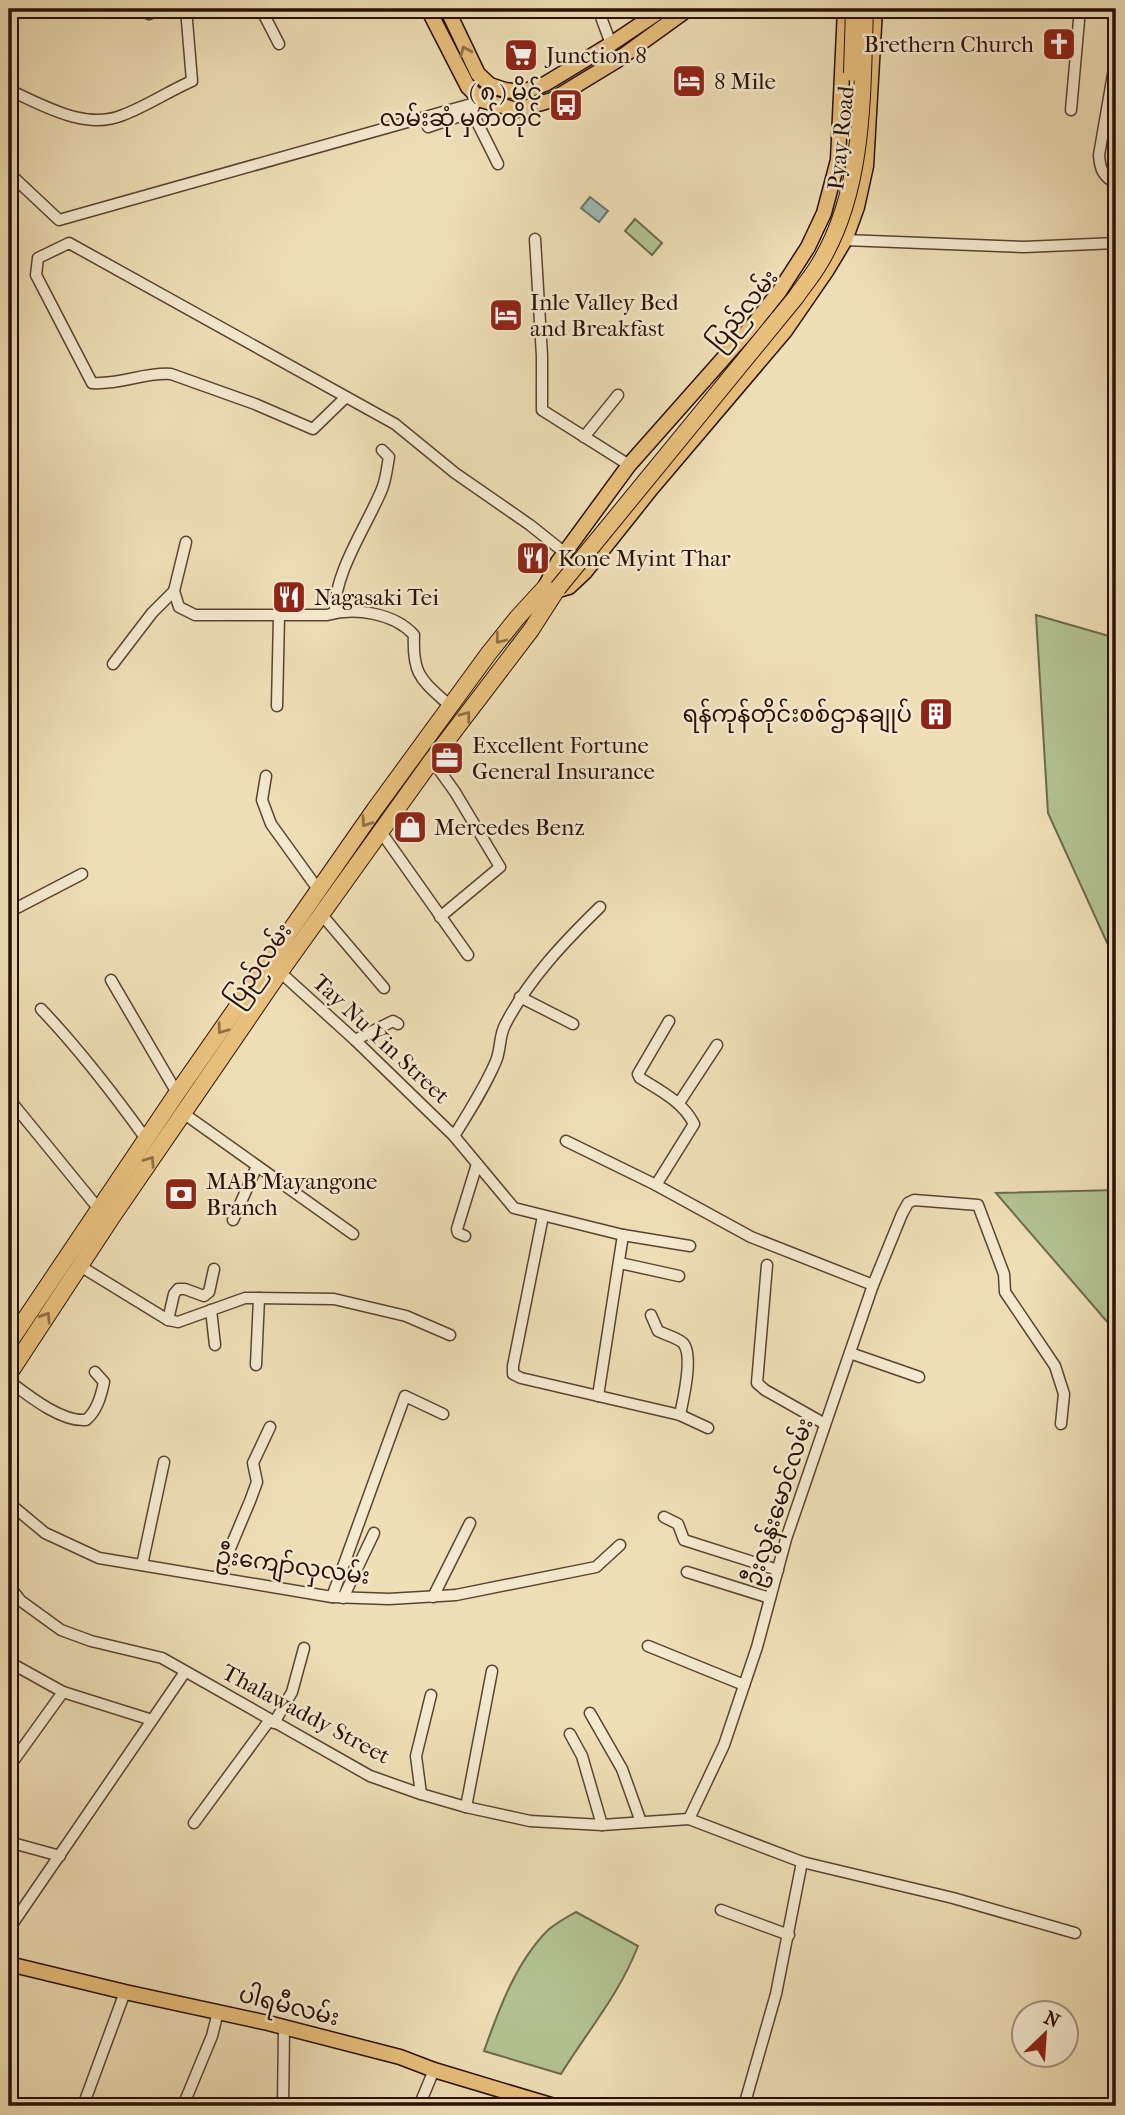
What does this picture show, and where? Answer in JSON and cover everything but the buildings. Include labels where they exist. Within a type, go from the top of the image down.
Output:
[{"type":"highway","name":"ပြည်လမ်း","points":[[9,1374],[80,1266],[105,1213],[146,1139],[450,706],[517,618],[553,586],[796,297],[821,262],[853,180],[859,137],[866,9]]},
{"type":"highway","name":"ပြည်လမ်း","points":[[9,1343],[183,1113],[432,760],[531,630],[553,586],[608,508],[813,258],[831,223],[845,179],[850,134],[847,10]]},
{"type":"main road","points":[[428,9],[476,105],[517,110],[552,100],[616,61],[688,9]]},
{"type":"main road","points":[[447,9],[478,74],[490,85],[522,92],[535,88],[611,44],[663,9]]},
{"type":"main road","points":[[874,30],[875,9]]},
{"type":"main road","points":[[874,30],[883,9]]},
{"type":"main road","name":"ပြည်လမ်း","points":[[847,10],[838,160],[824,213],[808,247],[779,292],[629,465],[565,553],[553,586],[569,587],[585,572],[659,478],[785,331],[845,240],[857,208]]},
{"type":"main road","name":"Pyay Road","points":[[857,208],[869,141],[868,101],[874,30]]},
{"type":"main road","points":[[824,213],[845,240]]},
{"type":"main road","name":"ပါရမီလမ်း","points":[[9,1964],[400,2057],[433,2070],[554,2106]]},
{"type":"street","points":[[149,14],[161,9]]},
{"type":"street","points":[[9,90],[65,115],[100,121],[122,116],[192,81],[186,9]]},
{"type":"street","points":[[261,9],[279,44]]},
{"type":"street","points":[[598,9],[611,44]]},
{"type":"street","points":[[1071,110],[1080,9]]},
{"type":"street","points":[[1116,57],[1099,155],[1100,168],[1106,178],[1116,184]]},
{"type":"street","points":[[428,127],[476,105],[490,85]]},
{"type":"street","points":[[476,105],[498,164]]},
{"type":"street","points":[[9,173],[59,220],[476,105]]},
{"type":"street","points":[[535,239],[542,356],[542,410],[629,465]]},
{"type":"street","points":[[845,240],[1024,247],[1116,243]]},
{"type":"street","points":[[346,397],[313,429],[255,404],[172,374],[158,373],[109,384],[92,383],[36,275],[38,258],[69,243],[395,424],[455,473],[565,553]]},
{"type":"street","points":[[584,437],[618,395]]},
{"type":"street","points":[[335,613],[335,600],[342,575],[383,487],[389,457],[382,450]]},
{"type":"street","points":[[186,542],[174,591],[179,607],[195,615],[327,615],[341,611],[383,616],[404,624],[414,635],[413,651],[420,678],[450,706]]},
{"type":"street","points":[[113,664],[152,613],[174,591]]},
{"type":"street","points":[[276,706],[279,616]]},
{"type":"street","points":[[432,760],[455,792],[500,867],[440,918]]},
{"type":"street","points":[[266,776],[262,800],[271,824],[320,892]]},
{"type":"street","points":[[381,831],[468,955]]},
{"type":"street","points":[[9,912],[82,874]]},
{"type":"street","points":[[454,1136],[498,1058],[504,1028],[520,997],[600,907]]},
{"type":"street","points":[[322,915],[384,988]]},
{"type":"street","name":"Tay Nu Yin Street","points":[[280,972],[454,1136],[514,1208],[623,1235],[690,1246]]},
{"type":"street","points":[[111,980],[177,1093]]},
{"type":"street","points":[[520,997],[573,1024]]},
{"type":"street","points":[[41,1009],[98,1072],[146,1139]]},
{"type":"street","points":[[355,1040],[384,1024],[393,1021],[398,1024]]},
{"type":"street","points":[[656,1185],[694,1124],[679,1103],[640,1078],[638,1074],[668,1021]]},
{"type":"street","points":[[679,1103],[717,1045]]},
{"type":"street","points":[[9,1100],[105,1213]]},
{"type":"street","points":[[183,1113],[353,1234]]},
{"type":"street","points":[[566,1141],[656,1185],[751,1237],[873,1285]]},
{"type":"street","points":[[466,1237],[458,1233],[457,1229],[477,1164]]},
{"type":"street","points":[[233,1220],[257,1166]]},
{"type":"street","name":"ဦးလွန်းမောင်လမ်း","points":[[689,1819],[724,1745],[825,1424],[873,1285],[908,1203],[914,1200],[978,1205],[1004,1274],[1005,1292],[1055,1366],[1064,1394],[1061,1424]]},
{"type":"street","points":[[543,1216],[513,1374],[680,1415],[708,1428]]},
{"type":"street","points":[[598,1396],[623,1235]]},
{"type":"street","points":[[620,1263],[679,1276]]},
{"type":"street","points":[[767,1265],[757,1383],[825,1424]]},
{"type":"street","points":[[80,1266],[168,1320],[178,1322],[245,1298],[334,1299],[406,1316],[450,1335]]},
{"type":"street","points":[[168,1320],[174,1294],[178,1289],[204,1296],[209,1292],[214,1269]]},
{"type":"street","points":[[256,1365],[259,1298]]},
{"type":"street","points":[[211,1310],[215,1345]]},
{"type":"street","points":[[651,1315],[659,1331],[683,1342],[686,1349],[687,1377],[680,1415]]},
{"type":"street","points":[[850,1353],[919,1377]]},
{"type":"street","points":[[9,1381],[41,1405],[73,1420],[86,1420],[93,1413],[104,1382],[95,1372]]},
{"type":"street","points":[[337,1598],[405,1396],[443,1414]]},
{"type":"street","points":[[218,1577],[257,1482],[253,1462],[270,1427]]},
{"type":"street","points":[[142,1565],[164,1462]]},
{"type":"street","name":"ဦးကျော်လှလမ်း","points":[[9,1503],[45,1533],[99,1558],[337,1598],[389,1600],[456,1595],[596,1567],[620,1545]]},
{"type":"street","points":[[664,1517],[678,1524],[684,1539],[778,1570]]},
{"type":"street","points":[[433,1597],[470,1523]]},
{"type":"street","points":[[337,1598],[374,1534]]},
{"type":"street","points":[[687,1572],[770,1598]]},
{"type":"street","name":"Thalawaddy Street","points":[[9,1586],[21,1601],[61,1630],[91,1641],[162,1658],[370,1776],[421,1794],[530,1821],[602,1825],[689,1819]]},
{"type":"street","points":[[648,1646],[744,1685]]},
{"type":"street","points":[[194,1823],[292,1692],[304,1648]]},
{"type":"street","points":[[9,1662],[63,1692],[152,1720]]},
{"type":"street","points":[[466,1807],[492,1671]]},
{"type":"street","points":[[9,1929],[185,1672]]},
{"type":"street","points":[[9,1767],[63,1692]]},
{"type":"street","points":[[421,1794],[416,1756],[431,1695]]},
{"type":"street","points":[[590,1713],[622,1769],[640,1822]]},
{"type":"street","points":[[570,1734],[582,1756],[602,1825]]},
{"type":"street","points":[[689,1819],[802,1862],[953,1898],[1075,1933]]},
{"type":"street","points":[[9,1842],[60,1856]]},
{"type":"street","points":[[744,2106],[776,1994],[802,1862]]},
{"type":"street","points":[[721,1910],[789,1935]]},
{"type":"street","points":[[84,2106],[125,1992]]},
{"type":"street","points":[[183,2106],[212,2036],[218,2012]]},
{"type":"street","points":[[283,2106],[284,2028]]},
{"type":"street","points":[[419,2106],[433,2070]]},
{"type":"green space","points":[[635,219],[662,243],[652,255],[625,231]]},
{"type":"green space","points":[[1036,615],[1116,638],[1116,978],[1109,947],[1048,813]]},
{"type":"green space","points":[[1116,1190],[1116,1332],[996,1193]]},
{"type":"green space","points":[[576,1912],[638,1946],[622,1980],[561,2074],[484,2051],[502,2003],[527,1956],[548,1930]]},
{"type":"water","points":[[590,197],[608,211],[599,222],[581,208]]},
{"type":"place","name":"Brethern Church","points":[[1059,44]]},
{"type":"place","name":"Junction 8","points":[[521,55]]},
{"type":"place","name":"8 Mile","points":[[689,81]]},
{"type":"place","name":"( ၈ ) မိုင် လမ်းဆုံ မှတ်တိုင်","points":[[566,105]]},
{"type":"place","name":"Inle Valley Bed and Breakfast","points":[[506,315]]},
{"type":"place","name":"Kone Myint Thar","points":[[533,558]]},
{"type":"place","name":"Nagasaki Tei","points":[[289,597]]},
{"type":"place","name":"ရန်ကုန်တိုင်းစစ်ဌာနချုပ်","points":[[936,714]]},
{"type":"place","name":"Excellent Fortune General Insurance","points":[[447,758]]},
{"type":"place","name":"Mercedes Benz","points":[[410,827]]},
{"type":"place","name":"MAB Mayangone Branch","points":[[181,1194]]}]
